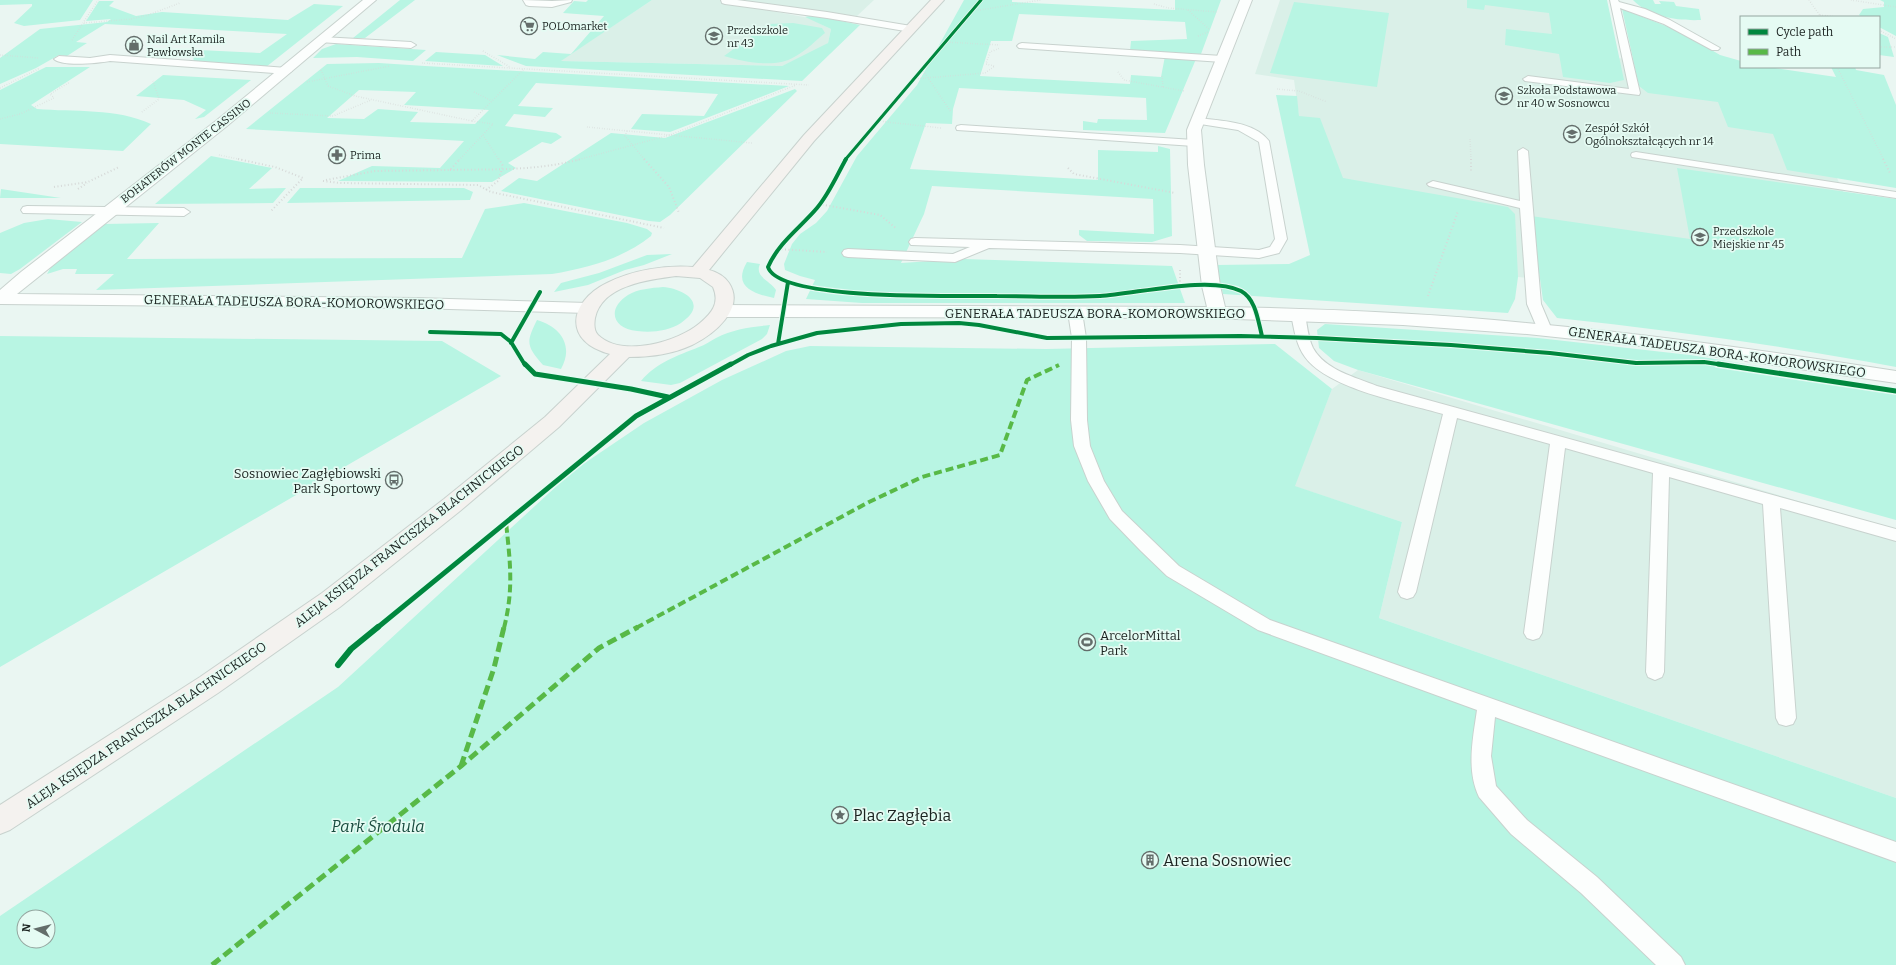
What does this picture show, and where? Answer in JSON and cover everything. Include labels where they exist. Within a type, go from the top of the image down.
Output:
[{"type":"street","name":"BOHATERÓW MONTE CASSINO","points":[[0,299],[286,71],[370,0]]},
{"type":"street","points":[[697,272],[809,138],[938,0]]},
{"type":"street","points":[[1217,313],[1210,286],[1194,143],[1194,130],[1213,86],[1222,59],[1246,0]]},
{"type":"street","points":[[676,271],[697,272],[711,276],[721,283],[724,292],[722,311],[703,330],[690,339],[656,349],[623,352],[603,346],[589,338],[584,330],[583,320],[588,308],[596,298],[607,290],[639,277],[676,271]]},
{"type":"street","name":"GENERAŁA TADEUSZA BORA-KOMOROWSKIEGO","points":[[0,299],[415,303],[588,308]]},
{"type":"street","name":"GENERAŁA TADEUSZA BORA-KOMOROWSKIEGO","points":[[722,311],[1217,313],[1403,318],[1545,330],[1698,347],[1896,377]]},
{"type":"street","name":"ALEJA KSIĘDZA FRANCISZKA BLACHNICKIEGO","points":[[0,821],[209,685],[331,600],[452,505],[552,422],[623,352]]},
{"type":"lane","points":[[527,0],[529,3],[552,4],[568,0]]},
{"type":"lane","points":[[726,0],[725,1],[827,15],[910,29]]},
{"type":"lane","points":[[1528,79],[1635,93],[1615,2],[1682,29],[1715,48]]},
{"type":"lane","points":[[322,40],[411,45]]},
{"type":"lane","points":[[1022,46],[1222,59]]},
{"type":"lane","points":[[59,59],[90,61],[110,58],[286,71]]},
{"type":"lane","points":[[915,242],[1259,254],[1275,250],[1281,239],[1264,141],[1256,134],[1243,128],[1198,121]]},
{"type":"lane","points":[[961,128],[1194,143]]},
{"type":"lane","points":[[1523,151],[1534,304],[1545,330]]},
{"type":"lane","points":[[1636,155],[1896,195]]},
{"type":"lane","points":[[1433,184],[1526,206]]},
{"type":"lane","points":[[27,210],[184,212]]},
{"type":"lane","points":[[848,253],[955,258],[989,244]]},
{"type":"lane","points":[[1075,312],[1079,338],[1079,420],[1082,446],[1096,481],[1116,514],[1147,547],[1173,571],[1264,625],[1896,852]]},
{"type":"lane","points":[[1298,314],[1306,348],[1315,360],[1336,375],[1372,389],[1772,500],[1895,539]]},
{"type":"lane","points":[[1407,592],[1451,411]]},
{"type":"lane","points":[[1533,633],[1558,441]]},
{"type":"lane","points":[[1655,672],[1661,470]]},
{"type":"lane","points":[[1772,500],[1786,718]]},
{"type":"lane","points":[[1487,704],[1481,756],[1486,790],[1519,827],[1589,885],[1673,965]]},
{"type":"path","points":[[0,88],[59,59],[98,0]]},
{"type":"path","points":[[973,9],[980,10],[1041,0]]},
{"type":"path","points":[[1810,0],[1820,16]]},
{"type":"path","points":[[1851,0],[1896,7]]},
{"type":"path","points":[[83,23],[148,16],[180,3]]},
{"type":"path","points":[[1154,4],[1168,8],[1223,12]]},
{"type":"path","points":[[1187,9],[1212,31]]},
{"type":"path","points":[[1880,31],[1896,39]]},
{"type":"path","points":[[945,42],[1022,46]]},
{"type":"path","points":[[913,79],[985,73],[994,66],[986,64],[990,52],[1008,46]]},
{"type":"path","points":[[1880,47],[1896,47]]},
{"type":"path","points":[[483,51],[510,68]]},
{"type":"path","points":[[0,55],[59,59]]},
{"type":"path","points":[[416,62],[809,85]]},
{"type":"path","points":[[142,112],[158,99],[152,78],[175,64]]},
{"type":"path","points":[[305,83],[394,65]]},
{"type":"path","points":[[1838,68],[1892,177]]},
{"type":"path","points":[[320,69],[328,86],[355,96],[472,121],[493,124],[450,170]]},
{"type":"path","points":[[472,121],[524,69]]},
{"type":"path","points":[[922,69],[952,114]]},
{"type":"path","points":[[1118,72],[1124,80],[1189,92]]},
{"type":"path","points":[[664,228],[486,190],[478,185],[340,184],[323,181],[375,171],[501,170],[559,165],[670,135],[797,84]]},
{"type":"path","points":[[1277,89],[1299,91],[1327,102]]},
{"type":"path","points":[[474,92],[492,101]]},
{"type":"path","points":[[0,119],[20,114],[54,98]]},
{"type":"path","points":[[266,113],[333,116],[372,100]]},
{"type":"path","points":[[878,121],[951,130],[961,128]]},
{"type":"path","points":[[586,127],[752,143]]},
{"type":"path","points":[[627,131],[625,136],[632,146],[669,187],[679,213]]},
{"type":"path","points":[[483,135],[502,166],[498,181],[486,190]]},
{"type":"path","points":[[1428,296],[1471,178],[1470,139]]},
{"type":"path","points":[[218,155],[275,167],[304,178],[271,211]]},
{"type":"path","points":[[49,188],[88,182],[119,167]]},
{"type":"path","points":[[1068,168],[1074,174],[1177,193]]},
{"type":"path","points":[[819,204],[880,215],[886,218],[906,237],[915,242]]},
{"type":"path","points":[[778,249],[848,253]]},
{"type":"shaded area","name":"Przedszkole nr 43","points":[[652,0],[874,0],[857,16],[766,4],[761,9],[809,18],[831,29],[828,43],[823,47],[782,66],[560,61]]},
{"type":"shaded area","name":"Zespół Szkół Ogólnokształcących nr 14","points":[[1280,0],[1590,0],[1608,57],[1793,78],[1896,307],[1518,277],[1371,251],[1299,116],[1294,80],[1255,74]]},
{"type":"shaded area","points":[[1358,370],[1896,530],[1896,798],[1379,618],[1402,522],[1294,486],[1332,389]]},
{"type":"green space","points":[[0,0],[93,0],[80,20],[24,26],[14,23],[32,6],[32,4],[0,5]]},
{"type":"green space","points":[[400,0],[415,0],[365,38],[353,38]]},
{"type":"green space","points":[[588,0],[652,0],[561,61],[782,66],[828,43],[831,29],[805,17],[813,15],[860,25],[802,81],[526,66],[497,55],[535,59],[543,52],[571,54],[604,16],[563,13],[574,1],[586,2]]},
{"type":"green space","points":[[964,0],[1012,0],[1012,2],[1175,10],[1175,0],[1221,0],[1201,54],[1130,51],[1131,41],[1187,39],[1185,22],[1019,14],[1012,41],[991,41],[980,76],[1130,84],[1131,75],[1161,77],[1165,56],[1196,59],[1165,133],[1083,130],[1083,121],[1097,123],[1098,119],[1147,120],[1146,98],[959,88],[953,109],[952,124],[926,123],[910,169],[1098,180],[1098,150],[1158,152],[1158,146],[1170,149],[1172,236],[1152,242],[1087,241],[1079,235],[1079,230],[1154,234],[1153,199],[932,186],[924,214],[901,263],[964,259],[1172,266],[1185,303],[862,303],[806,299],[815,280],[785,270],[784,264],[792,244],[800,234],[816,223],[827,211],[857,156],[917,85]]},
{"type":"green space","points":[[1467,0],[1607,0],[1624,80],[1610,83],[1563,77],[1559,54],[1505,45],[1506,29],[1552,34],[1549,13],[1485,5],[1484,10],[1467,8]]},
{"type":"green space","points":[[1633,0],[1653,0],[1655,4],[1661,4],[1659,1],[1674,2],[1676,6],[1699,9],[1701,20],[1683,20],[1664,17],[1647,10]]},
{"type":"green space","points":[[1880,0],[1896,0],[1896,36],[1880,28],[1880,16],[1859,15],[1863,9],[1884,7],[1884,2]]},
{"type":"green space","points":[[99,1],[114,1],[109,6],[136,16],[162,12],[288,20],[314,4],[343,6],[266,67],[194,63],[193,54],[199,50],[260,53],[287,34],[105,24],[76,42],[87,43],[67,56],[59,55],[36,68],[0,84],[0,58],[40,29],[107,22],[111,19],[86,21]]},
{"type":"green space","points":[[1294,2],[1389,13],[1377,87],[1270,73]]},
{"type":"green space","points":[[1622,9],[1679,31],[1720,55],[1740,61],[1740,68],[1775,68],[1836,77],[1832,68],[1855,68],[1856,70],[1884,75],[1896,105],[1896,188],[1787,170],[1773,134],[1728,127],[1718,102],[1648,93],[1639,86]]},
{"type":"green space","points":[[793,23],[822,28],[825,33],[800,54],[788,60],[760,63],[724,56],[768,24]]},
{"type":"green space","points":[[1880,33],[1888,37],[1894,57],[1880,55]]},
{"type":"green space","points":[[336,44],[426,50],[413,61],[357,57],[313,58],[322,49]]},
{"type":"green space","points":[[436,52],[485,55],[503,66],[425,61]]},
{"type":"green space","points":[[379,63],[789,86],[670,132],[631,129],[642,114],[704,116],[718,94],[536,83],[518,106],[553,108],[545,117],[514,114],[505,126],[556,133],[562,137],[551,144],[542,142],[508,163],[516,168],[492,182],[338,181],[372,166],[440,168],[464,141],[246,129],[327,64]],"holes":[[[359,90],[416,92],[404,105],[489,110],[475,124],[410,122],[418,112],[378,109],[364,119],[327,118]]]},
{"type":"green space","points":[[46,67],[90,67],[31,105],[37,109],[110,113],[124,115],[151,124],[123,151],[0,144],[0,90]]},
{"type":"green space","points":[[163,75],[251,80],[204,117],[195,119],[206,110],[184,100],[136,96]]},
{"type":"green space","points":[[795,89],[797,91],[670,215],[660,222],[501,191],[519,178],[537,181],[611,133],[665,138]]},
{"type":"green space","points":[[1276,95],[1297,96],[1299,116],[1320,118],[1343,178],[1508,207],[1515,214],[1518,277],[1515,299],[1508,313],[1223,294],[1216,265],[1289,264],[1310,255]]},
{"type":"green space","points":[[211,156],[272,168],[249,189],[286,188],[273,203],[155,204]]},
{"type":"green space","name":"Przedszkole Miejskie nr 45","points":[[1677,168],[1896,199],[1896,367],[1727,339],[1557,318],[1543,300],[1531,216],[1690,239]]},
{"type":"green space","points":[[300,188],[464,188],[473,192],[470,200],[287,203]]},
{"type":"green space","points":[[1,189],[61,198],[0,198]]},
{"type":"green space","points":[[524,203],[627,223],[647,229],[652,233],[651,236],[640,244],[616,257],[579,269],[552,274],[96,290],[114,274],[75,274],[77,269],[63,269],[47,274],[52,265],[104,224],[159,223],[127,259],[462,258],[485,209]]},
{"type":"green space","points":[[48,219],[82,222],[20,269],[11,274],[0,273],[0,233],[24,223]]},
{"type":"green space","points":[[672,254],[644,265],[625,270],[588,285],[554,292],[561,283],[599,273],[647,255]]},
{"type":"green space","points":[[747,262],[760,264],[759,272],[761,276],[776,290],[774,298],[759,294],[747,288],[742,278]]},
{"type":"green space","points":[[663,287],[671,288],[686,294],[691,299],[693,310],[681,323],[665,330],[648,332],[629,329],[622,326],[615,318],[617,306],[621,300],[628,295],[640,290]]},
{"type":"green space","points":[[537,320],[553,327],[563,338],[566,353],[565,361],[561,369],[543,365],[533,353],[530,339]]},
{"type":"green space","points":[[1325,324],[1538,338],[1690,355],[1896,388],[1896,520],[1358,370],[1334,361],[1319,348],[1317,330]]},
{"type":"green space","points":[[770,325],[767,334],[762,339],[680,383],[671,385],[641,381],[647,374],[661,364],[722,335],[742,329]]},
{"type":"green space","points":[[0,336],[442,341],[501,376],[0,667]]},
{"type":"green space","name":"ArcelorMittal Park","points":[[1275,344],[1332,389],[1295,486],[1402,522],[1379,618],[1896,798],[1896,965],[0,965],[0,916],[338,687],[573,471],[644,423],[722,380],[786,351],[810,346],[1046,349]]},
{"type":"marked path","points":[[212,965],[461,766],[599,648],[869,502],[922,477],[1000,455],[1027,380],[1059,365]]},
{"type":"marked path","points":[[461,766],[494,668],[509,609],[512,577],[506,522]]},
{"type":"cycle path","points":[[981,0],[848,155],[818,207],[784,241],[773,255],[768,267],[771,274],[784,281],[797,285],[878,295],[1099,296],[1180,286],[1203,285],[1224,287],[1241,291],[1252,300],[1262,336]]},
{"type":"cycle path","points":[[778,344],[788,282]]},
{"type":"cycle path","points":[[511,343],[540,292]]},
{"type":"cycle path","points":[[338,665],[351,649],[636,416],[748,355],[771,346],[817,333],[901,324],[959,323],[979,325],[1047,338],[1240,336],[1317,338],[1451,345],[1550,353],[1636,363],[1704,362],[1896,391]]},
{"type":"cycle path","points":[[430,332],[501,334],[507,337],[525,365],[535,374],[631,389],[668,397]]},
{"type":"place","name":"POLOmarket","points":[[529,26]]},
{"type":"place","name":"Przedszkole nr 43","points":[[714,36]]},
{"type":"place","name":"Nail Art Kamila Pawłowska","points":[[134,45]]},
{"type":"place","name":"Szkoła Podstawowa nr 40 w Sosnowcu","points":[[1504,96]]},
{"type":"place","name":"Zespół Szkół Ogólnokształcących nr 14","points":[[1572,134]]},
{"type":"place","name":"Prima","points":[[337,155]]},
{"type":"place","name":"Przedszkole Miejskie nr 45","points":[[1700,237]]},
{"type":"place","name":"Sosnowiec Zagłębiowski Park Sportowy","points":[[394,480]]},
{"type":"place","name":"ArcelorMittal Park","points":[[1087,642]]},
{"type":"place","name":"Plac Zagłębia","points":[[840,815]]},
{"type":"place","name":"Arena Sosnowiec","points":[[1150,860]]},
{"type":"park label","name":"Park Środula","points":[[378,826]]}]
